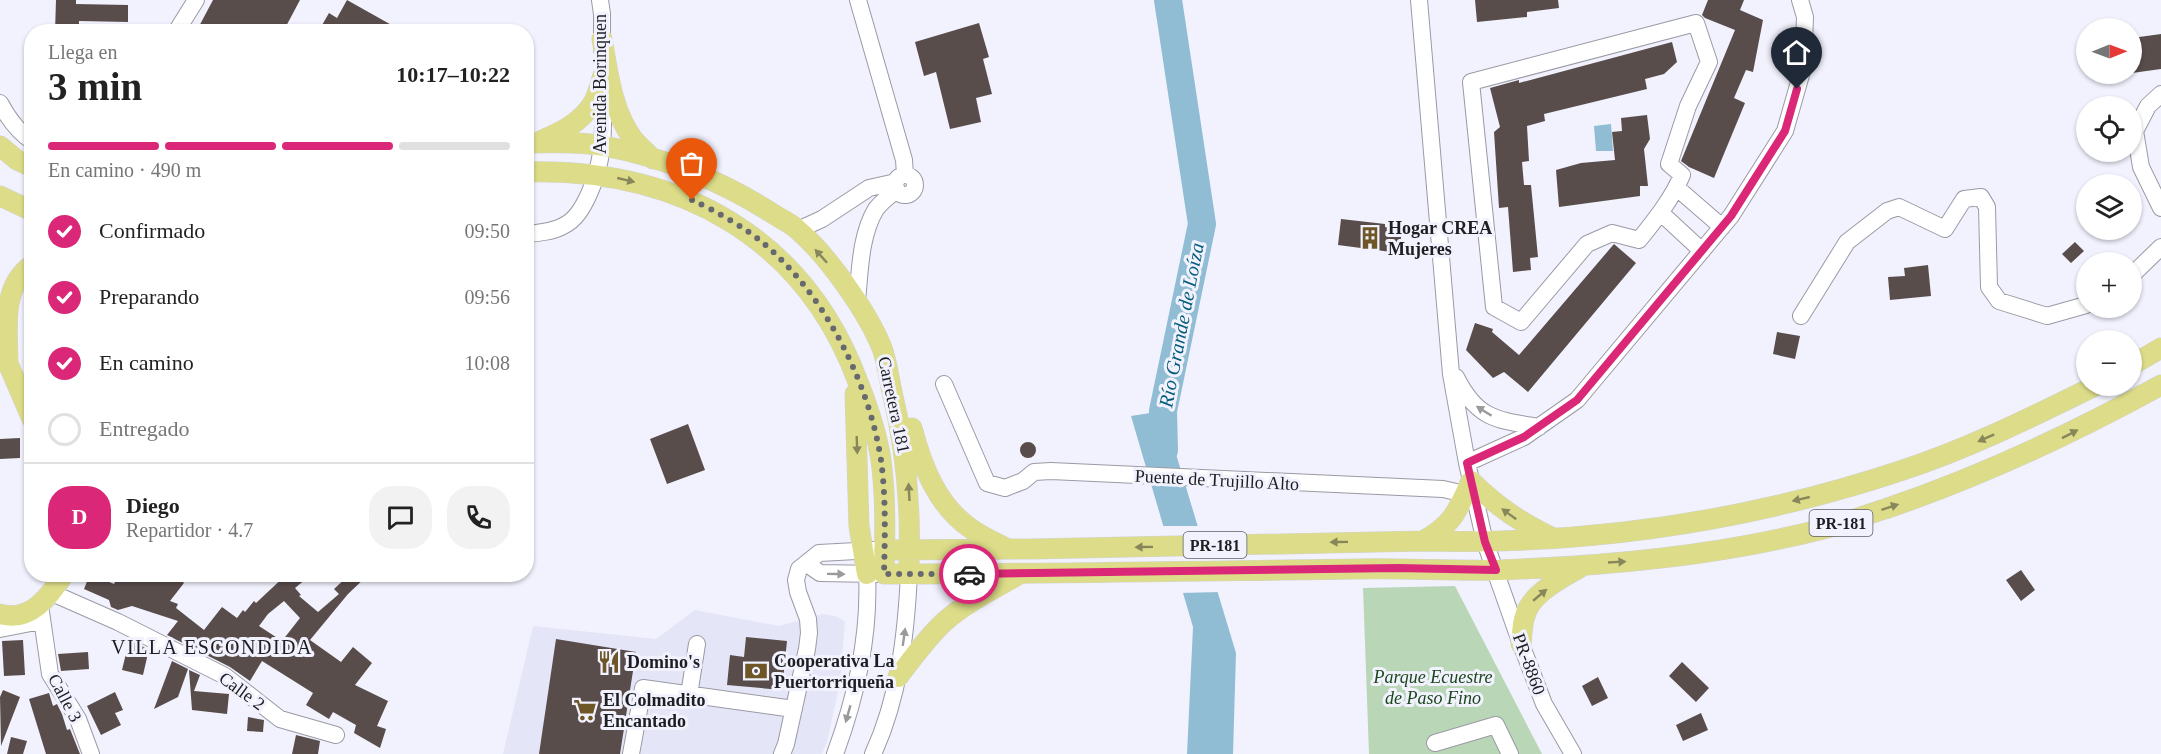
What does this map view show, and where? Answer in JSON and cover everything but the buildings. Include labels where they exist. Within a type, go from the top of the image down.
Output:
[{"type":"main road","points":[[602,39],[610,82],[620,114],[632,138],[653,159]]},
{"type":"main road","points":[[534,142],[561,132],[576,122],[593,102],[603,75]]},
{"type":"main road","name":"Carretera 181","points":[[534,143],[562,142],[603,146],[653,159],[714,181],[759,205],[798,230],[831,266],[857,301],[882,348],[905,457],[909,488],[909,574]]},
{"type":"main road","points":[[0,146],[24,163]]},
{"type":"main road","points":[[0,165],[24,176]]},
{"type":"main road","name":"Carretera 181","points":[[534,172],[598,174],[630,180],[692,200],[711,209],[761,241],[794,274],[818,304],[837,336],[866,401],[880,459],[885,550],[876,574]]},
{"type":"main road","points":[[0,196],[24,207]]},
{"type":"main road","points":[[4,371],[9,303],[16,280],[24,272]]},
{"type":"main road","points":[[0,344],[4,371],[24,404]]},
{"type":"main road","points":[[882,348],[901,388],[918,452],[935,489],[969,528],[1009,550]]},
{"type":"main road","points":[[2142,359],[2161,348]]},
{"type":"main road","points":[[852,366],[857,437],[859,526],[864,551],[876,574]]},
{"type":"main road","name":"PR-181","points":[[876,574],[1398,568],[1496,570],[1692,555],[1756,544],[1826,528],[1910,500],[1986,471],[2061,438],[2161,385]]},
{"type":"main road","name":"PR-181","points":[[885,550],[1009,550],[1398,541],[1485,542],[1617,534],[1687,524],[1824,494],[1901,471],[1980,441],[2076,395]]},
{"type":"main road","points":[[1423,541],[1442,530],[1457,512],[1468,480],[1517,520],[1553,538]]},
{"type":"main road","points":[[1521,644],[1524,616],[1529,605],[1537,596],[1585,564]]},
{"type":"main road","points":[[898,677],[941,625],[955,613],[967,604],[1028,573]]},
{"type":"main road","points":[[0,614],[14,616],[25,614],[44,606],[59,582]]},
{"type":"street","points":[[181,24],[196,0]]},
{"type":"street","name":"Avenida Borinquen","points":[[534,233],[550,231],[563,226],[578,214],[598,174],[603,146],[600,0]]},
{"type":"street","points":[[857,301],[860,268],[868,231],[877,208],[899,182],[904,160],[858,0]]},
{"type":"street","name":"PR-8860","points":[[1419,0],[1450,364],[1468,480],[1485,542],[1521,644],[1544,704],[1573,754]]},
{"type":"street","points":[[1468,480],[1577,400],[1731,216],[1785,131],[1803,68],[1805,17],[1800,0]]},
{"type":"street","points":[[1696,22],[1709,62],[1688,106],[1669,164],[1682,175],[1677,188],[1661,213],[1639,240],[1612,233],[1587,244],[1521,322],[1494,306],[1471,82],[1696,22]]},
{"type":"street","points":[[2161,94],[2148,106],[2135,131],[2141,167],[2161,208]]},
{"type":"street","points":[[0,103],[6,115],[24,135]]},
{"type":"street","points":[[798,230],[822,219],[869,188],[899,182]]},
{"type":"street","points":[[1677,188],[1722,227]]},
{"type":"street","points":[[1801,316],[1846,242],[1887,211],[1899,207],[1945,229],[1965,199],[1981,197],[1987,207],[1989,286],[1999,301],[2047,316],[2076,308]]},
{"type":"street","points":[[1661,213],[1702,251]]},
{"type":"street","points":[[2142,265],[2161,247]]},
{"type":"street","points":[[1450,364],[1464,393],[1480,410],[1501,420],[1539,427]]},
{"type":"street","name":"Puente de Trujillo Alto","points":[[944,384],[987,483],[1005,488],[1023,481],[1034,472],[1051,471],[1443,489],[1468,480]]},
{"type":"street","points":[[782,754],[794,709],[809,633],[808,619],[796,580],[799,570],[819,553],[885,550]]},
{"type":"street","points":[[807,564],[820,573],[876,574],[852,698],[835,754]]},
{"type":"street","points":[[873,754],[889,711],[898,677],[906,623],[909,574]]},
{"type":"street","points":[[0,629],[44,606]]},
{"type":"street","name":"Calle 2","points":[[44,606],[118,622],[225,676],[280,719],[336,735]]},
{"type":"street","name":"Calle 3","points":[[44,606],[50,674],[78,719],[91,754]]},
{"type":"street","points":[[689,695],[697,644]]},
{"type":"street","points":[[631,754],[643,688],[794,709]]},
{"type":"street","points":[[1435,743],[1496,725],[1510,754]]},
{"type":"shaded area","points":[[695,610],[779,626],[822,614],[835,616],[845,621],[840,683],[827,742],[822,754],[503,754],[533,626],[656,639]]},
{"type":"green space","name":"Parque Ecuestre de Paso Fino","points":[[1455,586],[1542,754],[1369,754],[1363,588]]},
{"type":"water","points":[[1611,124],[1613,151],[1596,151],[1594,126]]},
{"type":"water","points":[[1163,411],[1236,653],[1233,754],[1187,754],[1193,627],[1131,416]]},
{"type":"pier","points":[[1160,526],[1201,526],[1221,592],[1180,593]]},
{"type":"waterway","name":"Río Grande de Loíza","points":[[1164,450],[1163,411],[1202,224],[1168,0]]},
{"type":"way so far","points":[[692,200],[711,209],[761,241],[775,254],[818,304],[837,336],[866,401],[880,459],[883,492],[884,574],[969,574]]},
{"type":"place","name":"Hogar CREA Mujeres","points":[[1370,238]]},
{"type":"place","name":"Domino's","points":[[609,662]]},
{"type":"place","name":"Cooperativa La Puertorriqueña","points":[[756,671]]},
{"type":"place","name":"El Colmadito Encantado","points":[[585,710]]},
{"type":"district","name":"VILLA ESCONDIDA","points":[[212,647]]},
{"type":"route","points":[[969,574],[1398,568],[1496,570],[1485,542],[1467,463],[1524,437],[1577,400],[1731,216],[1785,131],[1797,89]]}]
